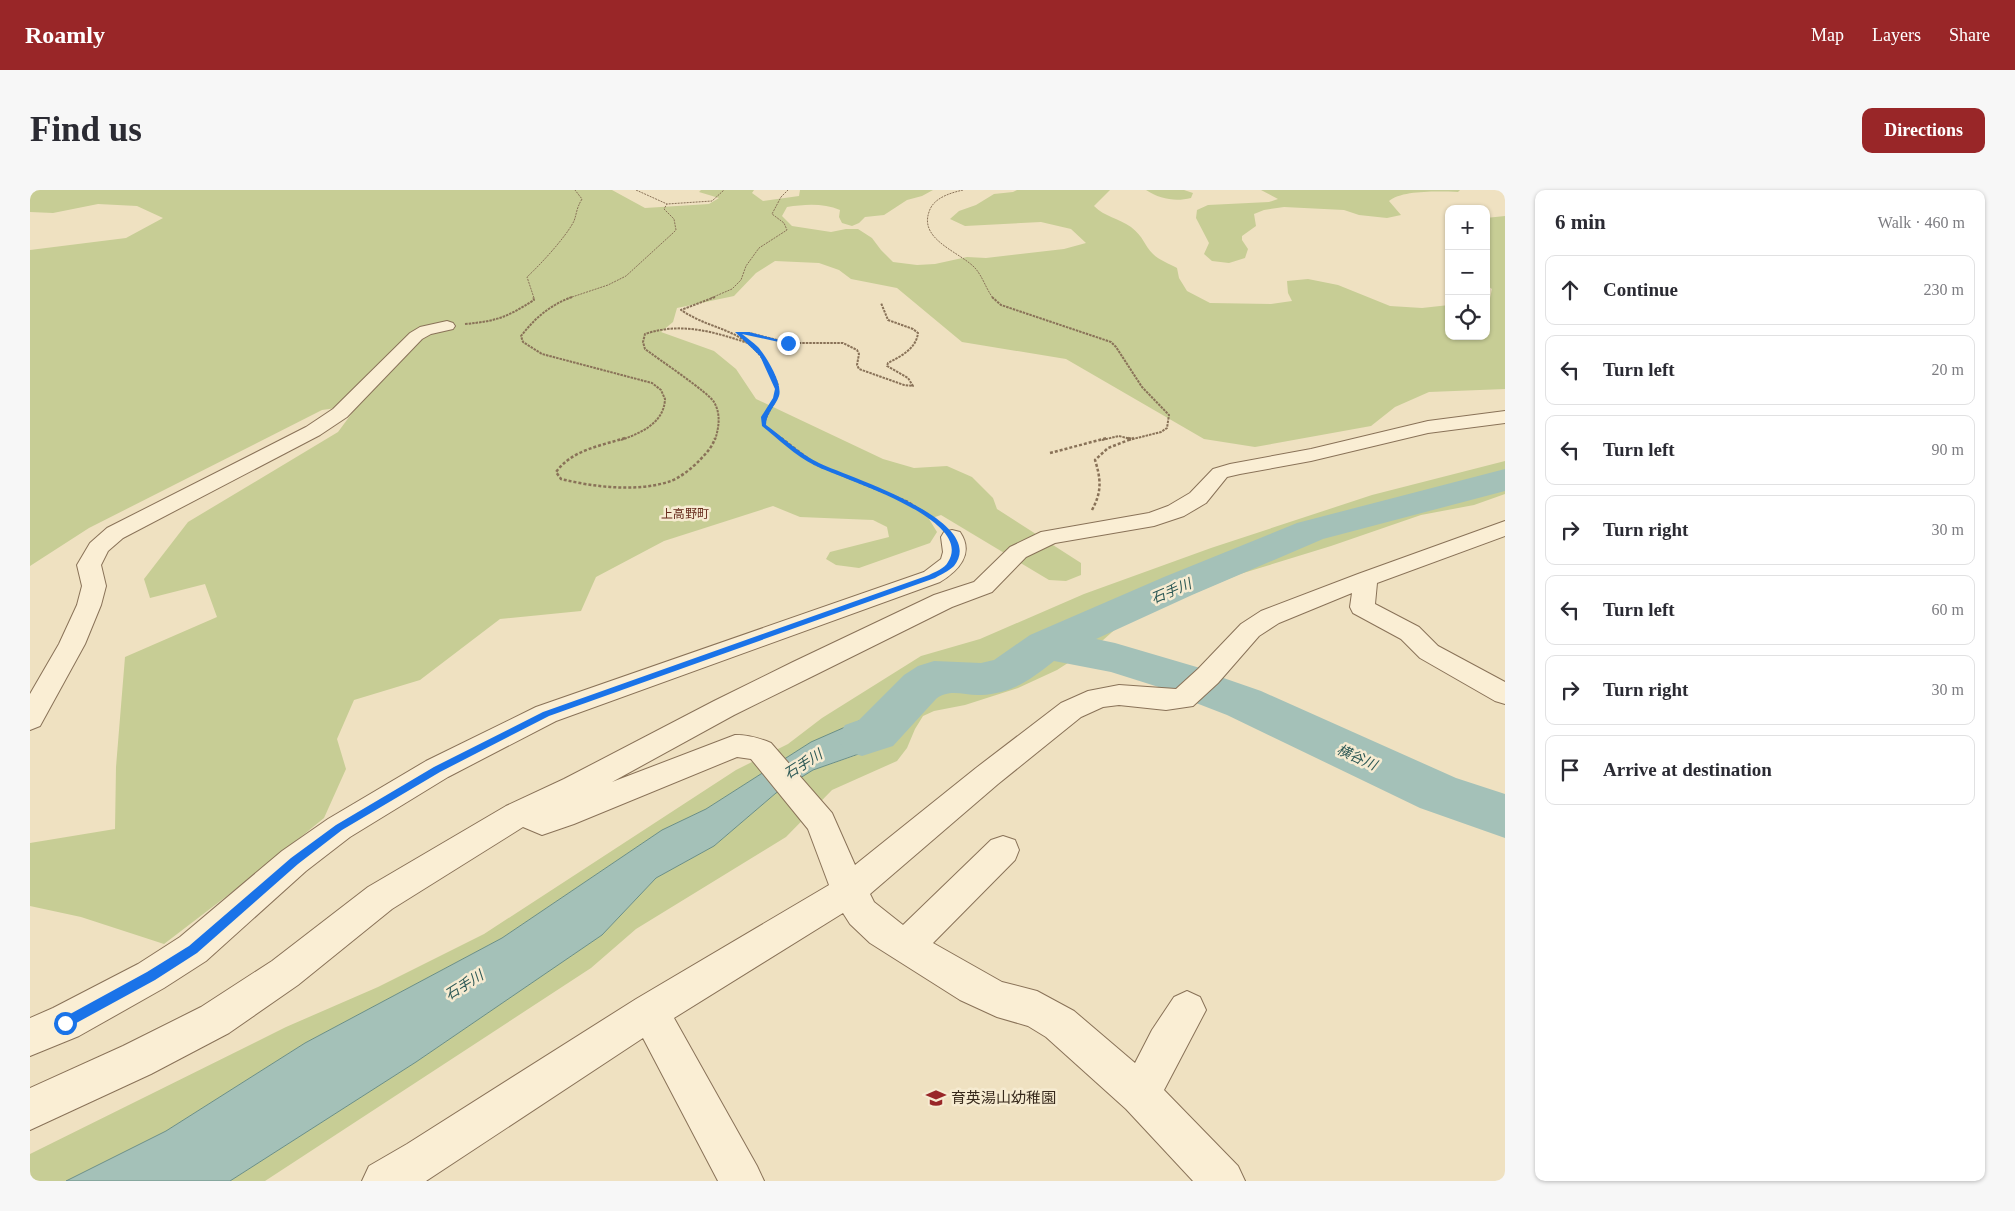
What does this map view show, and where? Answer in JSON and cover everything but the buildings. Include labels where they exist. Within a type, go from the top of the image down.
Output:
[{"type":"street","points":[[30,719],[72,644],[89,606],[94,586],[90,565],[98,548],[115,533],[313,431],[340,413],[416,336],[426,330],[447,326]]},
{"type":"street","points":[[30,1110],[137,1060],[215,1020],[285,973],[380,898],[517,816],[576,788],[724,708],[803,669],[943,601],[983,587],[1018,552],[1049,537],[1154,519],[1176,511],[1198,498],[1220,473],[1237,468],[1311,456],[1428,427],[1505,416]]},
{"type":"street","points":[[384,1181],[427,1170],[649,1012],[849,891],[987,776],[1071,710],[1098,698],[1118,695],[1166,700],[1183,699],[1208,676],[1250,630],[1270,617],[1366,578],[1505,528]]},
{"type":"street","points":[[30,1037],[65,1023],[151,976],[193,949],[294,861],[339,828],[437,769],[546,714],[932,577],[951,565],[956,551],[952,537]]},
{"type":"street","points":[[1362,607],[1366,578]]},
{"type":"street","points":[[1304,603],[1362,607],[1410,633],[1430,652],[1505,694]]},
{"type":"street","points":[[517,816],[542,822],[633,788],[735,746],[749,746],[761,751],[820,822],[849,891],[862,913],[883,932],[973,987],[998,999],[1037,1010],[1060,1024],[1140,1095],[1223,1181]]},
{"type":"street","points":[[906,946],[1003,850]]},
{"type":"street","points":[[1140,1095],[1166,1044],[1187,1010]]},
{"type":"street","points":[[649,1012],[742,1181]]},
{"type":"path","points":[[447,326],[488,322],[509,316],[534,300],[527,277],[542,264],[574,221],[576,209],[582,198],[576,190]]},
{"type":"path","points":[[636,190],[667,204],[712,201],[724,190]]},
{"type":"path","points":[[788,190],[781,196],[772,214],[784,223],[787,230],[780,238],[763,245],[756,252],[741,274],[741,280],[733,288],[726,293],[688,305],[681,310],[697,320],[737,333],[754,345],[763,355],[778,389],[776,398],[764,417],[764,425],[815,464],[908,502],[942,525],[952,537]]},
{"type":"path","points":[[963,190],[954,191],[933,203],[926,219],[928,229],[940,243],[975,268],[991,298],[1002,305],[1111,342],[1124,355],[1134,376],[1143,388],[1169,415],[1167,428],[1111,445],[1101,451],[1095,460],[1100,475],[1101,494],[1091,511]]},
{"type":"path","points":[[667,204],[664,208],[674,219],[676,230],[651,252],[642,264],[611,284],[552,305],[541,313],[521,336],[523,342],[542,354],[652,382],[661,389],[666,398],[664,411],[656,423],[626,438],[579,453],[560,465],[556,472],[561,479],[578,483],[640,487],[670,482],[694,467],[712,447],[718,430],[718,416],[713,400],[645,349],[643,342],[645,334],[657,328],[687,327],[754,345]]},
{"type":"path","points":[[737,333],[749,333],[788,343],[843,343],[857,350],[859,354],[857,365],[859,369],[912,386],[908,378],[888,366],[888,363],[903,355],[914,346],[918,333],[913,329],[888,320],[881,303]]},
{"type":"path","points":[[1050,453],[1112,437],[1119,436],[1132,440]]},
{"type":"green space","points":[[30,190],[612,190],[645,208],[709,204],[719,198],[699,192],[701,190],[754,190],[752,193],[763,201],[799,196],[800,190],[933,190],[922,196],[907,200],[884,215],[865,217],[859,223],[852,226],[842,223],[839,217],[840,210],[821,205],[787,207],[782,216],[792,226],[831,232],[858,229],[872,238],[893,262],[917,265],[935,264],[967,257],[986,258],[1064,249],[1086,243],[1071,229],[1041,222],[965,226],[950,219],[959,211],[976,205],[994,194],[1017,190],[1110,190],[1094,206],[1103,213],[1131,227],[1139,234],[1153,254],[1177,268],[1179,278],[1187,291],[1210,303],[1271,304],[1292,301],[1288,293],[1287,281],[1308,279],[1338,285],[1390,306],[1422,308],[1445,305],[1445,340],[1490,340],[1490,298],[1492,289],[1490,288],[1490,218],[1505,216],[1505,389],[1429,392],[1395,407],[1371,426],[1255,447],[1204,439],[1066,359],[962,342],[897,288],[851,279],[839,270],[819,263],[775,261],[756,273],[734,296],[677,308],[673,322],[661,332],[714,351],[736,369],[756,399],[883,459],[914,468],[947,466],[972,477],[993,498],[997,509],[1081,563],[1081,575],[1066,581],[1049,580],[941,515],[929,519],[937,532],[930,543],[859,568],[836,565],[826,559],[830,552],[889,537],[887,527],[873,520],[800,517],[773,506],[664,541],[596,577],[581,611],[500,619],[420,680],[354,700],[337,739],[346,769],[324,818],[253,876],[164,944],[81,917],[30,906],[30,843],[115,829],[116,767],[125,657],[217,617],[205,584],[150,598],[144,579],[188,522],[338,432],[358,405],[322,410],[89,528],[30,566],[30,250],[126,238],[163,218],[137,206],[98,204],[53,213],[30,212]]},
{"type":"green space","points":[[1146,190],[1184,190],[1193,193],[1191,198],[1173,200],[1162,198]]},
{"type":"green space","points":[[1261,190],[1460,190],[1458,192],[1411,193],[1395,197],[1389,201],[1401,215],[1387,218],[1359,215],[1344,210],[1284,207],[1264,210],[1254,214],[1256,226],[1242,236],[1242,240],[1248,249],[1245,258],[1229,263],[1212,261],[1204,254],[1209,243],[1196,218],[1197,210],[1208,205],[1269,202],[1278,199]]},
{"type":"green space","points":[[1505,461],[1505,494],[1474,505],[1421,515],[1331,546],[1240,574],[1120,625],[1102,641],[1057,670],[1018,688],[965,705],[934,711],[923,716],[907,748],[897,761],[832,790],[786,837],[636,929],[591,968],[265,1181],[230,1181],[416,1062],[602,935],[656,878],[714,846],[776,793],[813,770],[875,749],[909,700],[811,742],[706,809],[662,830],[502,938],[305,1043],[166,1131],[66,1181],[30,1181],[30,1154],[286,1027],[378,987],[484,934],[736,770],[788,744],[822,718],[921,656],[980,639],[1084,594],[1211,548],[1372,495]]},
{"type":"water","points":[[909,699],[893,742],[813,770],[776,793],[714,846],[656,878],[602,935],[416,1062],[230,1181],[66,1181],[166,1131],[305,1043],[502,938],[662,830],[706,809],[811,742]]},
{"type":"waterway","name":"石手川","points":[[1046,645],[1178,586],[1310,531],[1505,480]]},
{"type":"waterway","name":"石手川","points":[[862,738],[876,733],[920,687],[934,677],[981,679],[1008,673],[1046,645]]},
{"type":"waterway","name":"横谷川","points":[[1046,645],[1115,658],[1184,679]]},
{"type":"waterway","name":"横谷川","points":[[1212,691],[1244,703],[1438,793],[1505,816]]},
{"type":"place","name":"育英湯山幼稚園","points":[[936,1098]]},
{"type":"district","name":"上高野町","points":[[685,514]]},
{"type":"route","points":[[65,1023],[151,976],[193,949],[294,861],[339,828],[437,769],[546,714],[932,577],[951,565],[956,551],[952,537],[942,525],[908,502],[815,464],[764,425],[764,417],[776,398],[778,389],[763,355],[754,345],[737,333],[749,333],[788,343]]}]
